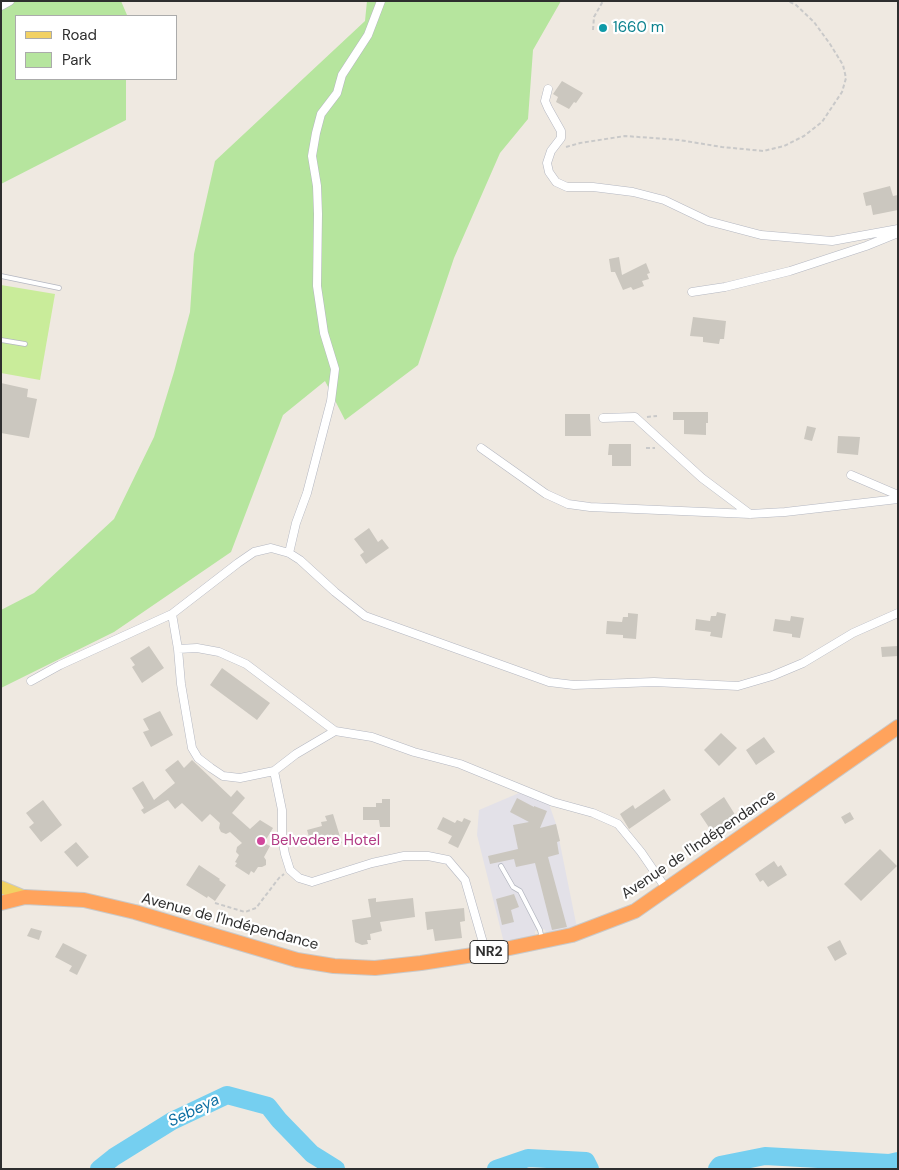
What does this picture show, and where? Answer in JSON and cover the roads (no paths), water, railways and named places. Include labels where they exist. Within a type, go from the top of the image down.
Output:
[{"type":"highway","name":"Avenue de l'Indépendance","points":[[1,903],[25,897],[84,900],[135,912],[297,960],[334,966],[375,968],[486,953],[572,935],[635,911],[898,727]]},
{"type":"main road","points":[[1,887],[25,897]]},
{"type":"street","points":[[1,6],[10,1]]},
{"type":"street","points":[[289,553],[296,522],[307,493],[331,401],[335,369],[324,333],[318,286],[317,186],[312,156],[321,114],[337,93],[342,75],[368,35],[381,1]]},
{"type":"street","points":[[548,89],[545,101],[561,131],[561,138],[551,151],[547,163],[549,172],[556,182],[567,187],[593,187],[633,192],[664,200],[708,221],[761,235],[832,241],[898,229]]},
{"type":"street","points":[[692,292],[725,287],[790,272],[898,233]]},
{"type":"street","points":[[603,418],[635,417],[702,478],[750,514]]},
{"type":"street","points":[[481,448],[546,494],[568,504],[590,507],[750,514],[785,512],[898,499]]},
{"type":"street","points":[[850,475],[898,495]]},
{"type":"street","points":[[31,681],[60,665],[172,614],[254,552],[271,548],[289,553],[300,560],[365,616],[549,682],[574,685],[654,682],[738,686],[772,676],[803,663],[853,633],[898,613]]},
{"type":"street","points":[[172,614],[192,748],[198,758],[222,776],[240,778],[274,771],[296,754],[335,731]]},
{"type":"street","points":[[178,649],[197,648],[219,652],[246,664],[335,731],[372,737],[414,752],[460,764],[553,802],[593,813],[618,824],[642,852],[667,890]]},
{"type":"street","points":[[274,771],[282,810],[282,838],[285,854],[290,870],[299,878],[312,882],[372,863],[404,856],[428,856],[448,860],[465,880],[486,953]]},
{"type":"lane","points":[[1,276],[59,288]]},
{"type":"lane","points":[[1,340],[25,344]]},
{"type":"lane","points":[[501,866],[513,886],[520,891],[540,930],[542,942]]},
{"type":"waterway","name":"Sebeya","points":[[99,1169],[114,1157],[172,1121],[227,1095],[268,1106],[312,1154],[336,1169]]},
{"type":"waterway","name":"Sebeya","points":[[717,1169],[720,1165],[765,1156],[889,1163],[898,1161]]},
{"type":"waterway","name":"Sebeya","points":[[496,1169],[528,1158],[586,1161],[590,1169]]},
{"type":"place","name":"1660 m","points":[[603,28]]},
{"type":"place","name":"Belvedere Hotel","points":[[261,841]]}]
